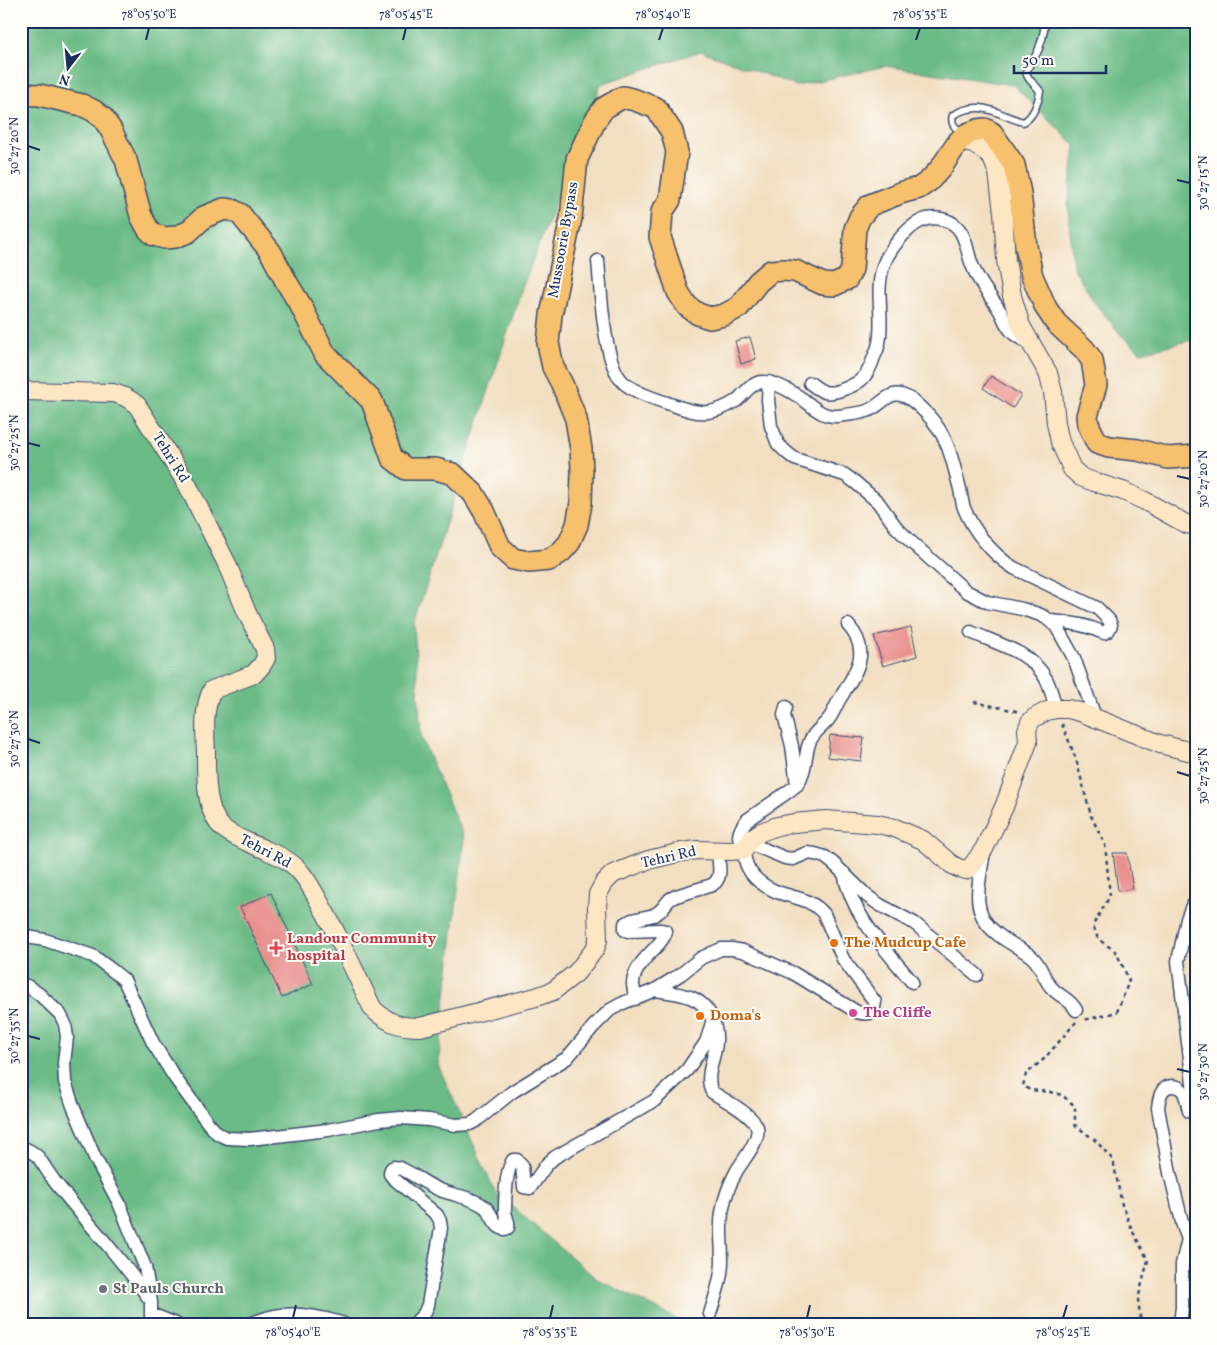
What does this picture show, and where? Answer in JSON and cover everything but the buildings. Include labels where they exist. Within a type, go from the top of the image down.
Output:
[{"type":"highway","name":"Mussoorie Bypass","points":[[21,94],[39,95],[75,103],[94,111],[104,118],[112,130],[126,160],[141,216],[148,229],[154,235],[165,238],[175,237],[188,232],[204,216],[224,209],[240,214],[270,251],[325,354],[372,401],[392,458],[406,469],[436,469],[453,474],[473,493],[484,511],[500,547],[513,559],[528,562],[549,560],[561,552],[569,543],[576,525],[581,503],[581,449],[576,419],[553,367],[548,343],[550,315],[571,218],[577,159],[595,121],[604,108],[623,98],[634,100],[656,108],[672,132],[678,152],[670,200],[662,212],[660,237],[678,292],[687,306],[698,314],[710,318],[724,315],[739,307],[758,282],[771,271],[795,271],[824,284],[834,285],[847,279],[852,269],[854,229],[860,217],[870,205],[919,188],[929,181],[963,137]]},
{"type":"highway","points":[[963,137],[985,129],[992,133],[1014,166],[1020,193],[1026,246],[1032,276],[1046,308],[1056,323],[1084,349],[1092,360],[1096,385],[1087,416],[1088,424],[1097,443],[1109,447],[1138,450],[1168,458],[1196,456]]},
{"type":"street","points":[[963,137],[992,158],[998,173],[1006,260],[1012,296],[1021,326],[1051,380],[1060,442],[1072,469],[1081,477],[1123,491],[1186,524],[1196,526]]},
{"type":"street","points":[[810,384],[822,392],[830,393],[854,385],[867,374],[880,342],[880,280],[882,267],[899,240],[917,223],[923,220],[942,219],[956,226],[963,238],[976,274],[988,295],[1009,328],[1019,338],[1030,343]]},
{"type":"street","points":[[598,261],[606,339],[610,359],[619,378],[625,384],[658,400],[698,412],[707,412],[719,409],[736,400],[755,383],[762,382],[769,382],[788,390],[823,415],[829,416],[865,411],[890,396],[897,394],[911,399],[943,434],[951,453],[964,508],[980,535],[991,548],[1004,562],[1014,568],[1097,608],[1105,614],[1110,625],[1108,631],[1104,633],[1093,627],[1051,621]]},
{"type":"street","points":[[769,382],[770,426],[778,444],[795,459],[838,472],[856,483],[878,502],[896,527],[910,541],[972,594],[987,602],[1022,609],[1051,621],[1060,630],[1074,658],[1095,717]]},
{"type":"street","name":"Tehri Rd","points":[[21,391],[113,393],[122,394],[130,398],[137,405],[187,484],[226,562],[247,613],[265,649],[266,658],[254,674],[212,690],[209,697],[205,718],[206,784],[216,822],[244,840],[291,863],[302,874],[335,929],[373,1009],[383,1017],[407,1027],[420,1027],[553,991],[576,973],[595,949],[598,940],[596,908],[598,894],[604,883],[613,874],[648,860],[666,856],[697,850],[730,852],[746,846]]},
{"type":"street","points":[[848,625],[856,633],[861,658],[854,675],[832,715],[811,739],[805,768],[797,785],[747,820],[741,828],[739,837],[746,846],[786,858],[793,859],[807,853],[825,857],[867,896],[914,923],[977,975]]},
{"type":"street","points":[[971,632],[1013,650],[1035,663],[1047,680],[1051,710]]},
{"type":"street","points":[[786,707],[784,715],[792,746],[797,785]]},
{"type":"street","points":[[21,936],[45,940],[93,956],[124,980],[153,1043],[175,1078],[208,1124],[218,1134],[227,1138],[250,1139],[278,1136],[401,1118],[430,1120],[456,1125],[470,1124],[512,1092],[567,1058],[610,1010],[655,990],[681,974],[701,958],[721,949],[744,952],[793,973],[857,1012],[870,1013],[874,1009],[875,1002],[843,959],[824,914],[819,908],[805,900],[776,891],[759,882],[747,868],[744,859],[746,846],[760,832],[776,826],[826,820],[878,824],[895,828],[923,840],[952,864],[966,870],[972,867],[984,849],[1004,807],[1028,742],[1026,730],[1034,718],[1051,710],[1080,712],[1160,744],[1196,753]]},
{"type":"street","points":[[984,849],[978,894],[978,908],[983,920],[991,930],[1033,958],[1040,966],[1049,985],[1069,1000],[1076,1010]]},
{"type":"street","points":[[635,999],[633,982],[636,972],[643,960],[666,935],[666,931],[628,931],[625,930],[625,924],[632,920],[654,915],[670,899],[716,882],[720,872],[718,851]]},
{"type":"street","points":[[844,873],[846,887],[867,926],[912,982]]},
{"type":"street","points":[[1180,1324],[1182,1264],[1188,1239],[1170,1173],[1158,1108],[1164,1089],[1174,1086],[1183,1092],[1189,1111],[1193,1113],[1196,1108],[1178,960],[1187,919],[1192,906],[1196,902]]},
{"type":"street","points":[[21,984],[39,994],[60,1014],[65,1024],[67,1037],[64,1063],[65,1082],[72,1106],[95,1158],[119,1203],[146,1267],[151,1313]]},
{"type":"street","points":[[655,990],[691,998],[701,1003],[708,1011],[713,1019],[716,1039],[715,1052],[710,1069],[710,1087],[712,1092],[743,1111],[757,1127],[758,1134],[733,1177],[722,1209],[720,1233],[722,1263],[710,1314]]},
{"type":"street","points":[[414,1324],[424,1314],[428,1305],[441,1228],[437,1215],[393,1178],[390,1174],[392,1167],[402,1168],[440,1190],[480,1204],[488,1210],[498,1226],[502,1229],[508,1228],[509,1225],[505,1213],[507,1181],[513,1160],[521,1162],[524,1187],[530,1188],[547,1164],[555,1157],[654,1102],[687,1070],[706,1042],[713,1019]]},
{"type":"street","points":[[21,1147],[37,1155],[53,1180],[109,1245],[134,1277],[151,1313],[176,1324]]},
{"type":"street","points":[[250,1324],[265,1318],[281,1315],[325,1318],[344,1324]]},
{"type":"lane","points":[[963,137],[953,126],[951,120],[953,115],[971,108],[995,111],[1023,122],[1029,119],[1040,90],[1030,80],[1026,72],[1042,42],[1045,21]]},
{"type":"path","points":[[974,702],[1024,712],[1051,710],[1063,725],[1076,759],[1091,816],[1105,844],[1110,896],[1093,925],[1098,939],[1115,951],[1129,981],[1117,1012],[1077,1021],[1044,1059],[1026,1074],[1023,1086],[1030,1090],[1062,1095],[1075,1106],[1076,1125],[1096,1141],[1113,1160],[1122,1205],[1148,1260],[1138,1299],[1141,1324]]},
{"type":"green space","points":[[21,21],[1196,21],[1196,339],[1141,352],[1120,334],[1094,302],[1073,267],[1068,206],[1075,145],[1013,85],[885,66],[796,86],[701,51],[601,84],[522,288],[414,624],[421,737],[464,838],[438,1065],[495,1192],[597,1279],[687,1324],[21,1324]]},
{"type":"place","name":"The Mudcup Cafe","points":[[834,943]]},
{"type":"place","name":"Landour Community hospital","points":[[276,948]]},
{"type":"place","name":"The Cliffe","points":[[853,1013]]},
{"type":"place","name":"Doma's","points":[[700,1016]]},
{"type":"place","name":"St Pauls Church","points":[[103,1289]]}]
